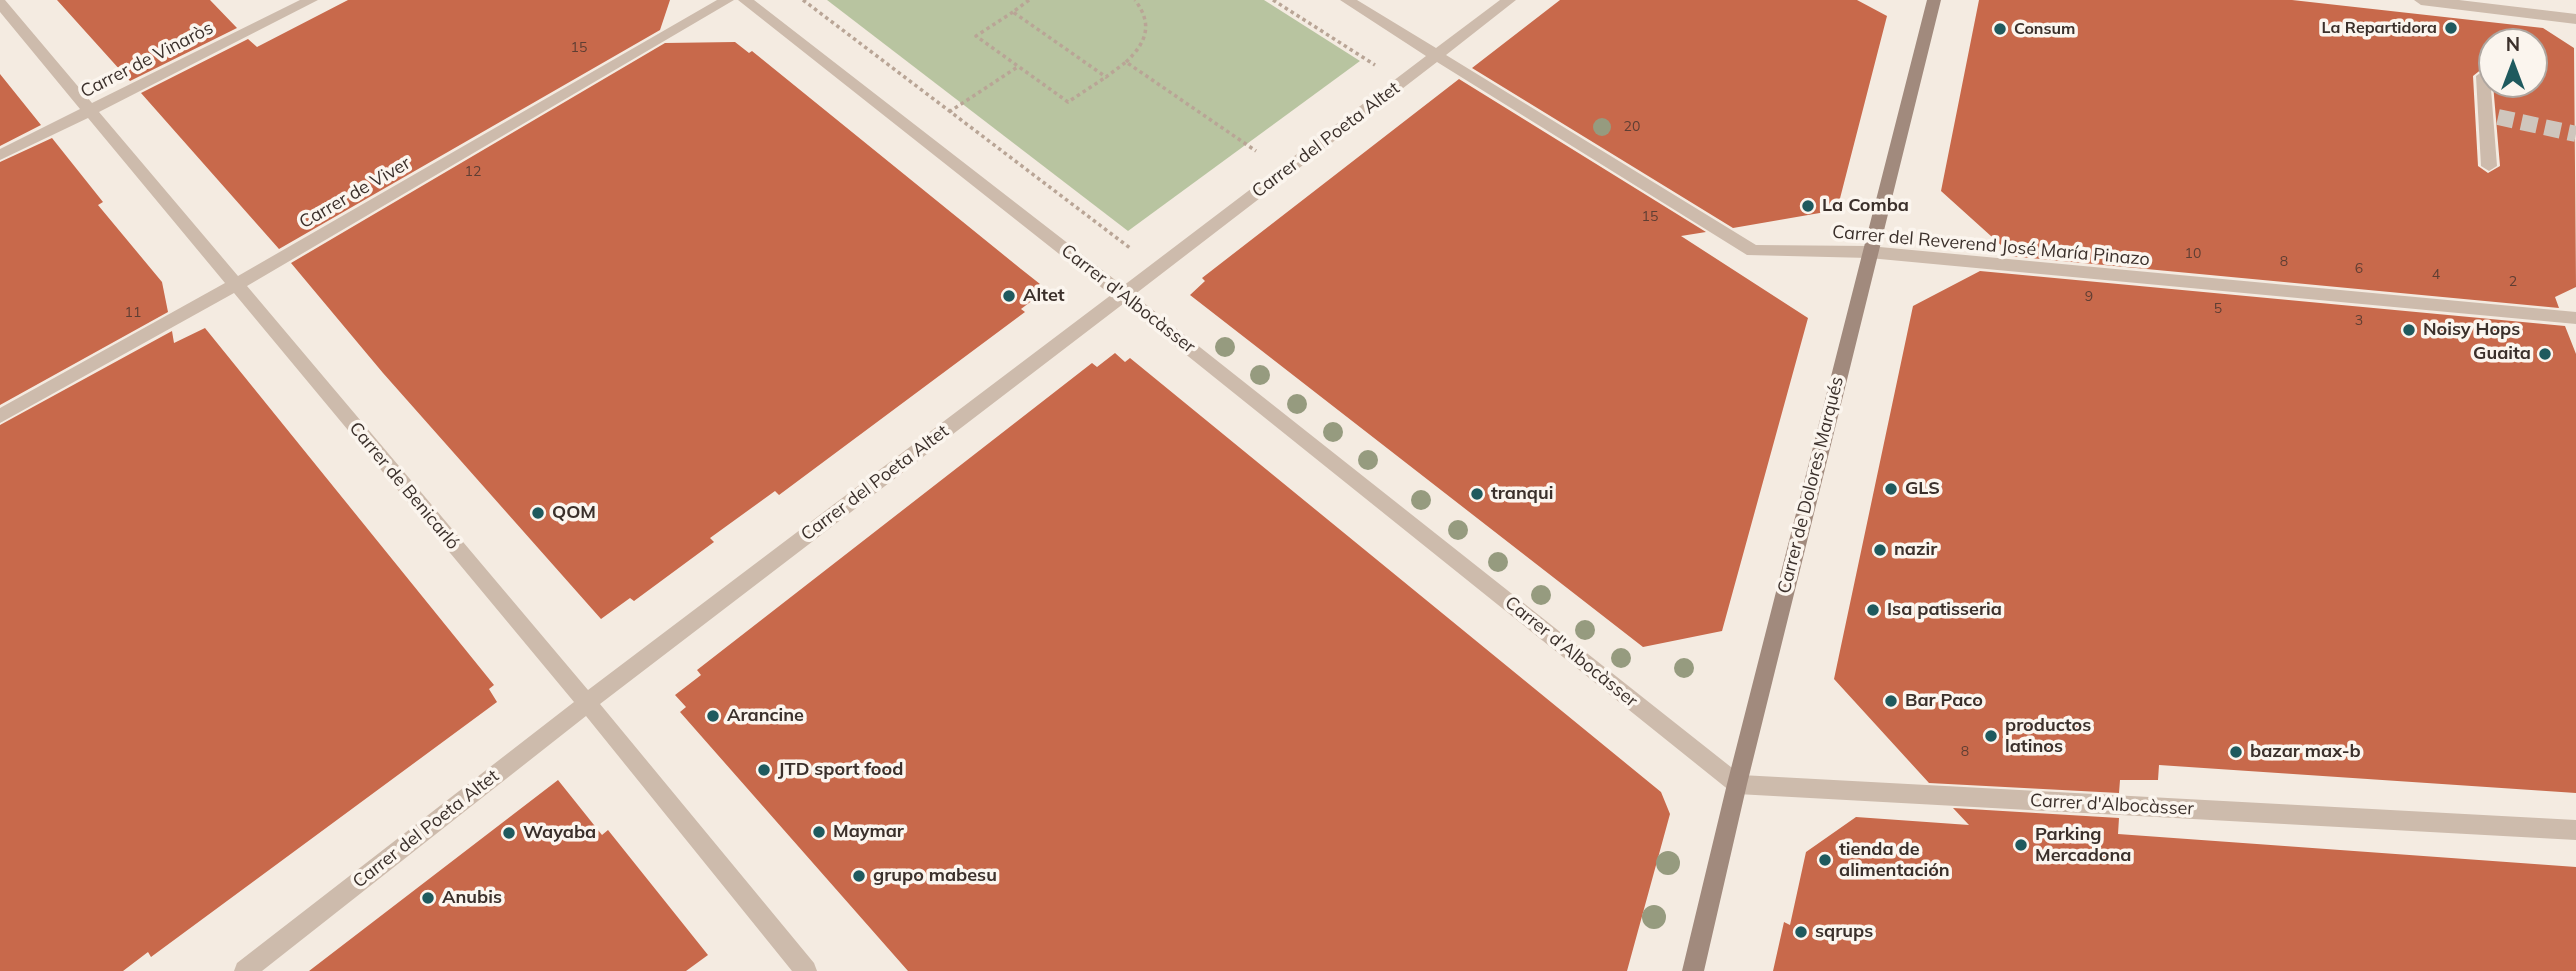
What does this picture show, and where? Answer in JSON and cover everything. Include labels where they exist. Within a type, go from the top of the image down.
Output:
[{"type":"street","name":"Carrer de Vinaròs","points":[[0,155],[311,0]]},
{"type":"street","name":"Carrer de Viver","points":[[0,416],[235,285],[727,0]]},
{"type":"street","name":"Carrer d'Albocàsser","points":[[745,0],[1124,295],[1737,784],[2576,830]]},
{"type":"street","name":"Carrer del Reverend José María Pinazo","points":[[1347,0],[1753,251],[1869,252],[2576,318]]},
{"type":"street","name":"Carrer del Poeta Altet","points":[[245,971],[587,703],[1509,0]]},
{"type":"street","name":"Carrer de Dolores Marqués","points":[[1693,971],[1869,252],[1934,0]]},
{"type":"street","points":[[2421,0],[2576,19]]},
{"type":"street","name":"Carrer de Benicarló","points":[[0,3],[587,703],[806,971]]},
{"type":"street","points":[[2487,98],[2491,116],[2489,166]]},
{"type":"path","points":[[803,0],[1128,249],[1138,241]]},
{"type":"path","points":[[1031,0],[976,36],[1068,102],[1140,51],[1147,38],[1149,24],[1145,11],[1135,0]]},
{"type":"path","points":[[1273,0],[1375,65],[1364,73]]},
{"type":"path","points":[[1013,12],[1105,77]]},
{"type":"path","points":[[1126,62],[1258,152],[1247,160]]},
{"type":"path","points":[[948,112],[1019,66]]},
{"type":"green space","points":[[827,0],[1264,0],[1360,61],[1128,231]]},
{"type":"building","points":[[57,0],[210,0],[237,28],[130,81]]},
{"type":"building","points":[[348,0],[670,0],[660,30],[279,249],[141,93],[248,39],[257,47]]},
{"type":"building","points":[[1560,0],[1857,0],[1887,16],[1837,210],[1733,228],[1472,68]]},
{"type":"building","points":[[1979,0],[2292,0],[2543,28],[2478,28],[2478,72],[2473,76],[2478,166],[2488,173],[2500,166],[2494,98],[2548,98],[2548,31],[2574,48],[2576,287],[2555,297],[2559,308],[2009,256],[2012,255],[1941,191]]},
{"type":"building","points":[[735,42],[749,53],[752,51],[1040,284],[1035,288],[1042,293],[1021,309],[1025,312],[779,495],[775,491],[710,538],[714,542],[634,601],[630,598],[601,619],[383,373],[291,263],[665,43]]},
{"type":"building","points":[[0,74],[41,125],[0,146]]},
{"type":"building","points":[[1459,79],[1706,232],[1681,236],[1808,318],[1722,631],[1643,647],[1190,295],[1205,281],[1202,278]]},
{"type":"building","points":[[52,138],[103,202],[98,205],[162,282],[168,312],[0,405],[0,162]]},
{"type":"building","points":[[1980,271],[2565,326],[2576,354],[2576,793],[2159,765],[2158,780],[2120,780],[2119,793],[1929,783],[1834,679],[1913,306]]},
{"type":"building","points":[[205,328],[494,685],[489,689],[497,702],[151,957],[148,952],[123,971],[0,971],[0,425],[172,331],[174,343]]},
{"type":"building","points":[[1115,353],[1125,362],[1130,358],[1661,792],[1670,814],[1627,971],[908,971],[680,712],[686,707],[675,695],[701,675],[697,670],[1092,363],[1097,367]]},
{"type":"building","points":[[558,780],[602,835],[608,830],[708,955],[686,971],[309,971]]},
{"type":"building","points":[[1953,808],[2119,818],[2118,834],[2576,867],[2576,971],[1773,971],[1784,922],[1790,925],[1806,852],[1856,817],[1969,825]]},
{"type":"tunnel","points":[[2498,117],[2576,134]]},
{"type":"place","name":"La Repartidora","points":[[2451,28]]},
{"type":"place","name":"Consum","points":[[2000,29]]},
{"type":"place","name":"La Comba","points":[[1808,206]]},
{"type":"place","name":"Altet","points":[[1009,296]]},
{"type":"place","name":"Noisy Hops","points":[[2409,330]]},
{"type":"place","name":"Guaita","points":[[2545,354]]},
{"type":"place","name":"GLS","points":[[1891,489]]},
{"type":"place","name":"tranqui","points":[[1477,494]]},
{"type":"place","name":"QOM","points":[[538,513]]},
{"type":"place","name":"nazir","points":[[1880,550]]},
{"type":"place","name":"Isa patisseria","points":[[1873,610]]},
{"type":"place","name":"Bar Paco","points":[[1891,701]]},
{"type":"place","name":"Arancine","points":[[713,716]]},
{"type":"place","name":"productos latinos","points":[[1991,736]]},
{"type":"place","name":"bazar max-b","points":[[2236,752]]},
{"type":"place","name":"JTD sport food","points":[[764,770]]},
{"type":"place","name":"Maymar","points":[[819,832]]},
{"type":"place","name":"Wayaba","points":[[509,833]]},
{"type":"place","name":"Parking Mercadona","points":[[2021,845]]},
{"type":"place","name":"tienda de alimentación","points":[[1825,860]]},
{"type":"place","name":"grupo mabesu","points":[[859,876]]},
{"type":"place","name":"Anubis","points":[[428,898]]},
{"type":"place","name":"sqrups","points":[[1801,932]]}]
